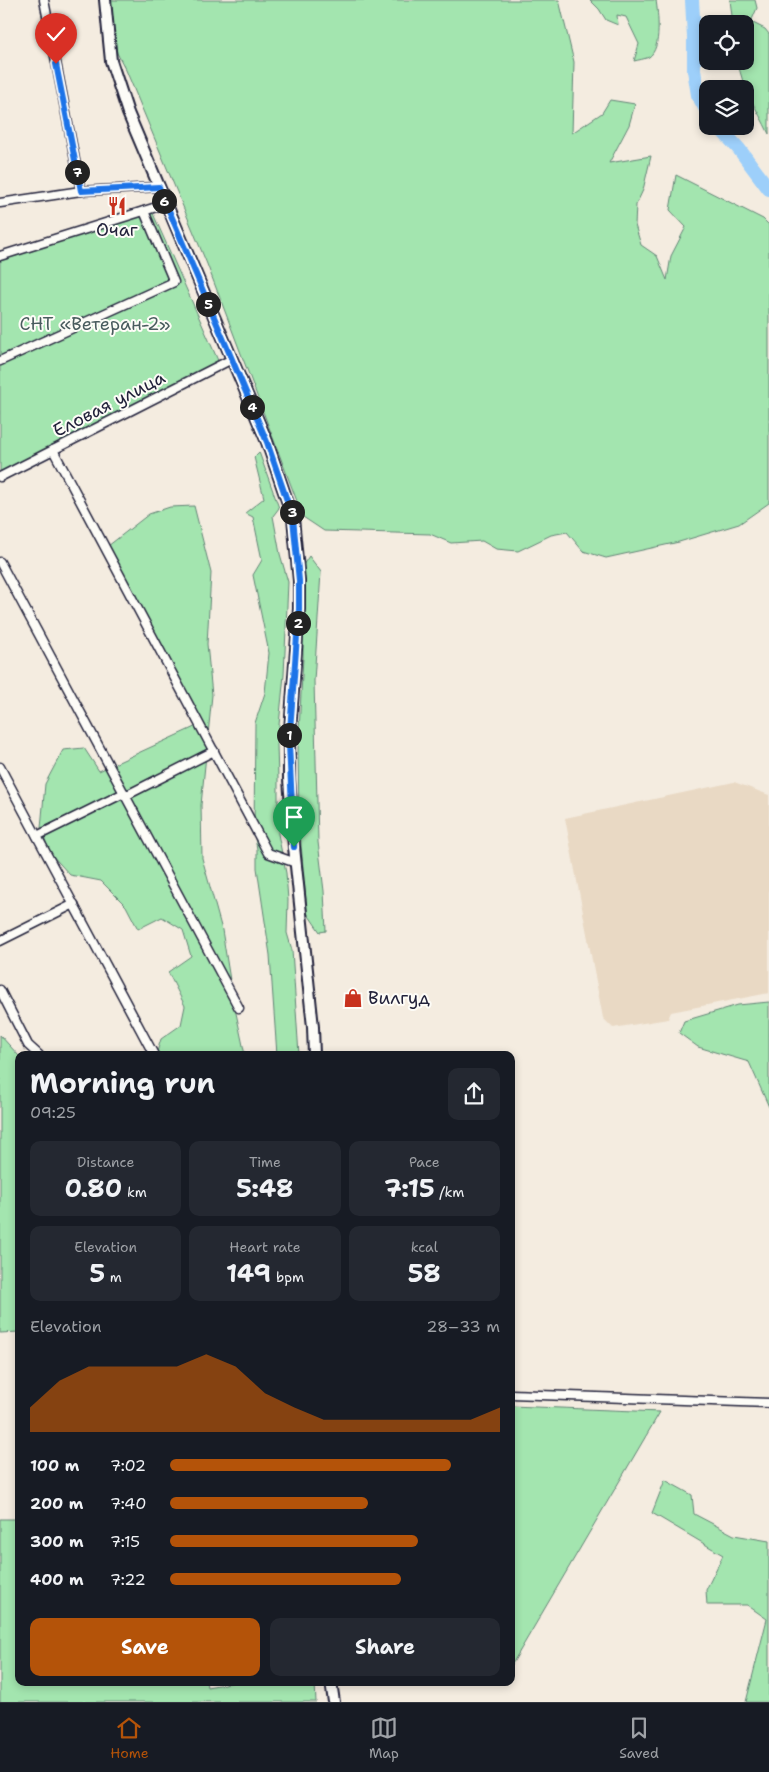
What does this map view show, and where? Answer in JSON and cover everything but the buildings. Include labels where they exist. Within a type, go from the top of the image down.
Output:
[{"type":"main road","points":[[105,0],[111,61],[128,113],[232,359],[284,489],[293,518],[296,535],[299,609],[289,744],[289,778],[314,1051]]},
{"type":"main road","points":[[332,1686],[334,1702]]},
{"type":"street","points":[[44,0],[81,191]]},
{"type":"street","points":[[0,202],[81,191],[159,187]]},
{"type":"street","points":[[0,256],[166,204]]},
{"type":"street","points":[[0,361],[174,282],[144,211]]},
{"type":"street","name":"Еловая улица","points":[[0,477],[232,359]]},
{"type":"street","points":[[53,450],[268,853],[296,863]]},
{"type":"street","points":[[0,562],[239,1008]]},
{"type":"street","points":[[37,836],[214,751]]},
{"type":"street","points":[[0,767],[152,1051]]},
{"type":"street","points":[[0,941],[74,904]]},
{"type":"street","points":[[0,990],[28,1045],[35,1051]]},
{"type":"street","points":[[515,1394],[769,1403]]},
{"type":"shaded area","points":[[734,782],[769,795],[769,993],[671,1012],[668,1019],[613,1028],[603,1018],[565,818]]},
{"type":"green space","points":[[108,0],[559,0],[574,62],[572,133],[602,113],[610,100],[635,104],[629,125],[609,163],[651,156],[643,190],[636,205],[635,225],[641,245],[657,256],[667,280],[671,256],[686,227],[670,210],[676,175],[763,219],[769,225],[769,503],[739,524],[679,542],[606,558],[583,551],[567,532],[551,535],[518,551],[496,549],[482,541],[451,543],[430,534],[324,531],[303,517],[207,264],[126,70],[117,53]]},
{"type":"green space","points":[[590,0],[656,0],[658,30],[653,53],[649,57],[634,61],[639,44],[626,17],[617,15],[618,25],[606,20]]},
{"type":"green space","points":[[730,0],[755,0],[757,8],[754,15],[732,15]]},
{"type":"green space","points":[[754,24],[765,29],[769,34],[769,134],[754,105],[754,80],[743,80],[740,71],[754,70]]},
{"type":"green space","name":"СНТ «Ветеран-2»","points":[[151,209],[220,365],[0,477],[0,256]]},
{"type":"green space","points":[[259,452],[279,508],[273,516],[280,554],[288,582],[284,675],[277,745],[278,834],[286,873],[288,900],[287,933],[292,950],[299,1051],[277,1051],[270,955],[257,868],[257,849],[254,833],[255,723],[265,693],[269,653],[253,575],[262,560],[253,517],[245,513],[264,498],[254,457]]},
{"type":"green space","points":[[194,506],[211,573],[207,644],[212,695],[201,805],[202,858],[222,930],[233,999],[244,1051],[157,1051],[161,1039],[181,1025],[185,1006],[168,972],[191,956],[183,930],[162,917],[138,929],[126,906],[101,881],[70,875],[50,853],[41,828],[45,784],[63,750],[84,748],[99,771],[199,725],[108,546],[149,514],[170,507]]},
{"type":"green space","points":[[309,556],[321,572],[314,681],[318,842],[324,891],[326,931],[320,932],[307,913],[299,821],[298,748],[303,658],[303,565]]},
{"type":"green space","points":[[769,1002],[769,1107],[749,1062],[698,1047],[679,1033],[684,1021],[738,1005]]},
{"type":"green space","points":[[0,1035],[15,1052],[15,1332],[0,1333]]},
{"type":"green space","points":[[515,1406],[660,1412],[515,1659]]},
{"type":"green space","points":[[665,1480],[692,1495],[694,1514],[734,1535],[769,1541],[769,1702],[746,1702],[767,1619],[747,1605],[707,1605],[706,1590],[723,1555],[652,1513]]},
{"type":"green space","points":[[0,1519],[15,1519],[15,1686],[315,1686],[316,1702],[0,1702]]},
{"type":"waterway","points":[[692,0],[694,70],[699,97]]},
{"type":"waterway","points":[[726,135],[769,189]]},
{"type":"place","name":"Очаг","points":[[117,206]]},
{"type":"place","name":"Вилгуд","points":[[353,998]]},
{"type":"route","points":[[56,64],[81,191],[159,187],[267,442],[293,518],[299,581],[299,609],[289,744],[289,778],[294,847]]}]
